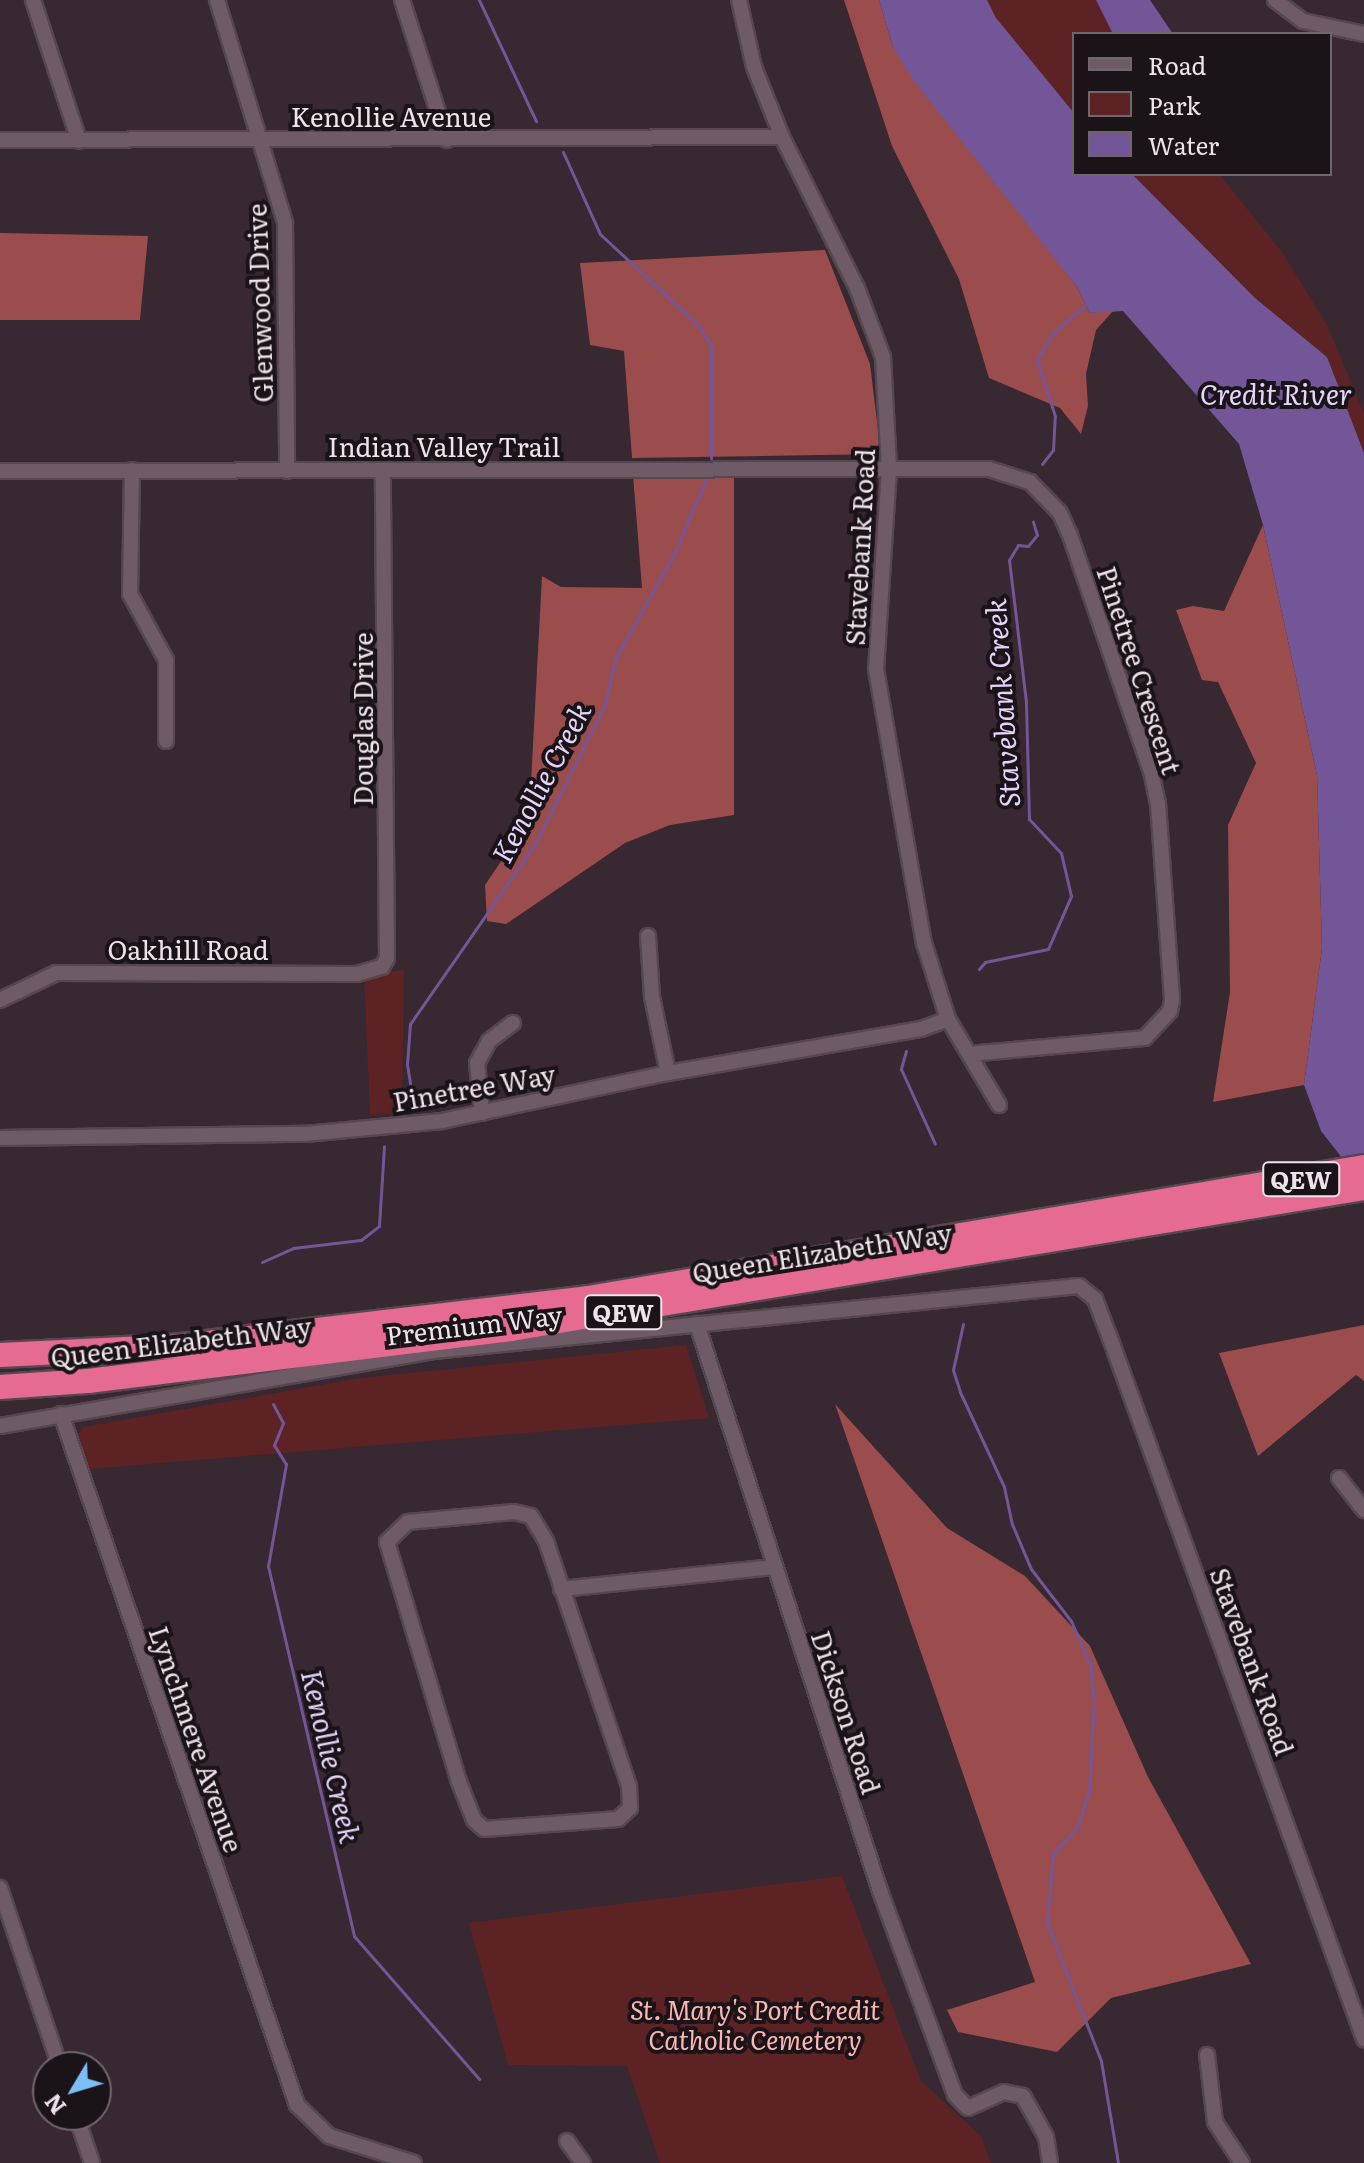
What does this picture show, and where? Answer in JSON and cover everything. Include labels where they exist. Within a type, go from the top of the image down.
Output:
[{"type":"highway","name":"Queen Elizabeth Way","points":[[0,1387],[114,1378],[511,1329],[1240,1200],[1364,1167]]},
{"type":"highway","name":"Queen Elizabeth Way","points":[[0,1355],[181,1346],[543,1304],[1240,1200],[1364,1188]]},
{"type":"street","points":[[33,0],[79,141]]},
{"type":"street","name":"Glenwood Drive","points":[[217,0],[263,140],[285,223],[287,471]]},
{"type":"street","points":[[402,0],[447,140]]},
{"type":"street","name":"Stavebank Road","points":[[739,0],[754,67],[782,137],[875,327],[887,396],[889,469],[876,669],[924,943],[948,1019],[999,1105]]},
{"type":"street","points":[[1275,0],[1303,21],[1364,34]]},
{"type":"street","name":"Kenollie Avenue","points":[[0,140],[782,137]]},
{"type":"street","name":"Indian Valley Trail","points":[[0,471],[889,469]]},
{"type":"street","name":"Pinetree Crescent","points":[[889,469],[989,469],[1030,482],[1046,495],[1070,535],[1158,803],[1170,1011],[1145,1038],[970,1054]]},
{"type":"street","points":[[132,470],[130,594],[166,660],[166,741]]},
{"type":"street","name":"Douglas Drive","points":[[382,967],[387,958],[383,470]]},
{"type":"street","points":[[648,936],[652,997],[668,1073]]},
{"type":"street","name":"Oakhill Road","points":[[0,1000],[56,973],[357,974],[382,967]]},
{"type":"street","name":"Pinetree Way","points":[[0,1138],[305,1134],[482,1113],[668,1073],[908,1031],[948,1019]]},
{"type":"street","points":[[482,1113],[477,1063],[489,1041],[513,1023]]},
{"type":"street","name":"Premium Way","points":[[0,1426],[388,1357],[1061,1285],[1079,1286],[1095,1299]]},
{"type":"street","name":"Stavebank Road","points":[[1095,1299],[1360,2010],[1364,2039]]},
{"type":"street","name":"Dickson Road","points":[[697,1324],[774,1567],[919,2002],[955,2095],[968,2108],[1004,2092],[1023,2096],[1046,2137],[1050,2163]]},
{"type":"street","name":"Lynchmere Avenue","points":[[61,1414],[297,2105],[329,2136],[414,2163]]},
{"type":"street","points":[[1339,1478],[1364,1510]]},
{"type":"street","points":[[514,1512],[531,1516],[561,1589],[629,1786],[630,1808],[610,1821],[484,1829],[474,1820],[459,1782],[387,1542],[408,1522],[514,1512]]},
{"type":"street","points":[[561,1589],[774,1567]]},
{"type":"street","points":[[0,1888],[55,2051]]},
{"type":"street","points":[[1207,2055],[1215,2122],[1242,2163]]},
{"type":"street","points":[[81,2131],[92,2163]]},
{"type":"street","points":[[567,2141],[583,2163]]},
{"type":"green space","points":[[987,0],[1096,0],[1112,32],[1072,32],[1072,111],[995,18]]},
{"type":"green space","points":[[1134,176],[1221,176],[1282,252],[1327,325],[1364,413],[1364,453],[1327,357],[1255,298]]},
{"type":"green space","points":[[404,970],[402,1113],[370,1115],[364,974]]},
{"type":"green space","points":[[686,1345],[709,1418],[89,1469],[77,1437],[83,1427],[360,1378]]},
{"type":"green space","name":"St. Mary's Port Credit Catholic Cemetery","points":[[842,1876],[921,2081],[981,2136],[991,2163],[660,2163],[627,2066],[508,2065],[469,1923]]},
{"type":"shaded area","points":[[844,0],[879,0],[893,47],[1077,287],[1090,313],[1114,310],[1096,330],[1086,374],[1088,406],[1081,434],[1060,408],[989,378],[959,279],[892,146]]},
{"type":"shaded area","points":[[0,233],[148,236],[140,320],[0,320]]},
{"type":"shaded area","points":[[825,250],[870,364],[881,454],[632,458],[624,351],[590,345],[580,263]]},
{"type":"shaded area","points":[[734,474],[734,815],[670,825],[625,843],[506,924],[487,921],[485,885],[529,820],[542,576],[561,587],[642,588],[633,475]]},
{"type":"shaded area","points":[[1263,525],[1317,775],[1322,948],[1304,1085],[1213,1102],[1230,992],[1228,825],[1256,763],[1218,682],[1202,680],[1176,610],[1193,606],[1224,611]]},
{"type":"shaded area","points":[[1364,1325],[1364,1381],[1356,1375],[1258,1456],[1219,1353]]},
{"type":"shaded area","points":[[835,1404],[947,1528],[1025,1576],[1090,1646],[1148,1777],[1251,1964],[1111,1998],[1057,2052],[958,2032],[947,2010],[1035,1982]]},
{"type":"water","name":"Credit River","points":[[879,0],[987,0],[996,18],[1072,111],[1072,176],[1134,176],[1255,298],[1327,357],[1364,453],[1364,1186],[1321,1131],[1304,1085],[1322,948],[1317,775],[1263,525],[1239,444],[1123,311],[1090,313],[1077,287],[914,81],[893,47]]},
{"type":"water","points":[[1096,0],[1150,0],[1172,32],[1112,32]]},
{"type":"waterway","name":"Kenollie Creek","points":[[479,0],[536,121]]},
{"type":"waterway","name":"Kenollie Creek","points":[[563,152],[600,234],[698,325],[711,345],[711,458]]},
{"type":"waterway","name":"Stavebank Creek","points":[[1042,464],[1053,450],[1055,416],[1037,360],[1052,334],[1088,303]]},
{"type":"waterway","name":"Kenollie Creek","points":[[413,1102],[407,1064],[410,1024],[535,844],[605,704],[615,659],[674,554],[708,475]]},
{"type":"waterway","name":"Stavebank Creek","points":[[979,969],[985,962],[1048,949],[1071,896],[1061,853],[1029,819],[1026,702],[1009,560],[1018,545],[1028,546],[1037,535],[1033,522]]},
{"type":"waterway","name":"Stavebank Creek","points":[[906,1051],[901,1069],[935,1144]]},
{"type":"waterway","name":"Kenollie Creek","points":[[262,1262],[293,1248],[361,1240],[379,1226],[384,1146]]},
{"type":"waterway","name":"Stavebank Creek","points":[[963,1324],[953,1370],[960,1392],[1004,1487],[1012,1524],[1031,1569],[1071,1621],[1090,1664],[1094,1701],[1089,1792],[1076,1829],[1053,1854],[1047,1923],[1101,2061],[1118,2163]]},
{"type":"waterway","name":"Kenollie Creek","points":[[273,1404],[283,1423],[274,1445],[286,1464],[268,1566],[354,1936],[479,2079]]}]
